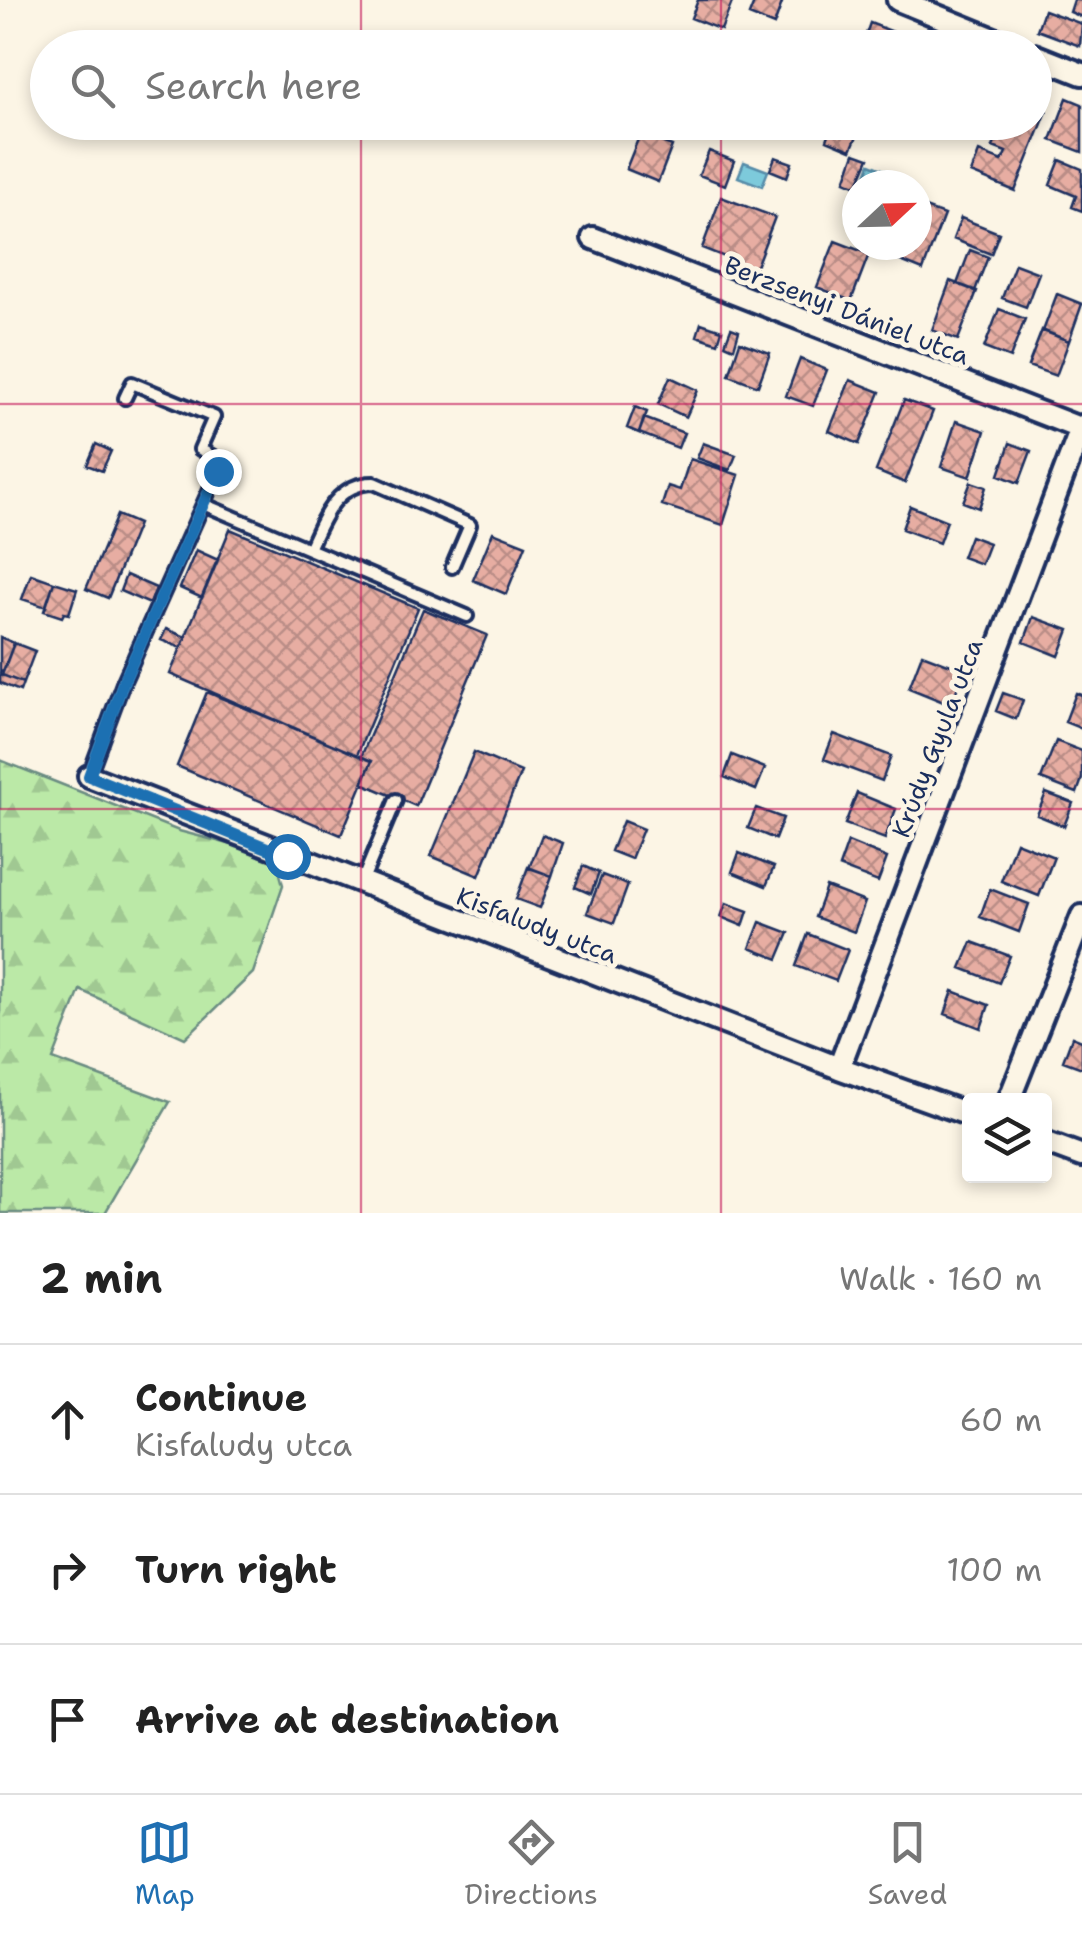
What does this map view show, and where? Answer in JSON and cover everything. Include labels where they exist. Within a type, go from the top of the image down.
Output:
[{"type":"street","points":[[898,0],[972,30]]},
{"type":"street","points":[[1052,62],[1082,74]]},
{"type":"street","name":"Berzsenyi Dániel utca","points":[[594,238],[1082,428]]},
{"type":"street","name":"Krúdy Gyula utca","points":[[839,1068],[1082,428]]},
{"type":"street","name":"Kisfaludy utca","points":[[89,776],[361,884],[962,1112]]},
{"type":"street","points":[[1012,1093],[1082,916]]},
{"type":"street","points":[[1052,1145],[1082,1156]]},
{"type":"lane","points":[[89,776],[123,683],[218,471],[214,458],[200,449],[214,417],[132,383],[125,398]]},
{"type":"lane","points":[[309,549],[333,502],[359,483],[374,483],[470,525],[452,567]]},
{"type":"lane","points":[[204,504],[467,616]]},
{"type":"lane","points":[[361,884],[396,800]]},
{"type":"green space","points":[[0,760],[179,831],[275,856],[283,885],[253,973],[185,1038],[80,990],[53,1059],[170,1102],[105,1213],[0,1213]]},
{"type":"water","points":[[744,162],[768,171],[762,186],[738,177]]},
{"type":"building","points":[[698,0],[733,0],[721,30],[691,18]]},
{"type":"building","points":[[755,0],[783,0],[774,25],[749,15]]},
{"type":"building","points":[[1074,0],[1082,0],[1082,17],[1070,12]]},
{"type":"building","points":[[1044,10],[1082,24],[1080,46],[1052,36],[1052,30],[1037,30]]},
{"type":"building","points":[[870,23],[888,30],[867,30]]},
{"type":"building","points":[[1067,98],[1082,104],[1082,152],[1052,137]]},
{"type":"building","points":[[638,140],[656,140],[672,146],[658,182],[626,169]]},
{"type":"building","points":[[827,140],[855,140],[851,150]]},
{"type":"building","points":[[996,140],[1035,140],[1015,191],[971,173],[979,152],[1002,161],[1006,152],[993,147]]},
{"type":"building","points":[[709,151],[734,161],[725,185],[699,175]]},
{"type":"building","points":[[855,153],[869,158],[864,170],[849,170]]},
{"type":"building","points":[[775,157],[792,163],[787,177],[770,170]]},
{"type":"building","points":[[1060,160],[1082,169],[1082,211],[1072,207],[1076,196],[1050,185]]},
{"type":"building","points":[[721,197],[775,217],[755,269],[702,248]]},
{"type":"building","points":[[932,211],[944,215],[932,246]]},
{"type":"building","points":[[961,218],[999,233],[991,254],[953,239]]},
{"type":"building","points":[[835,241],[842,244],[842,260],[867,260],[851,301],[817,287]]},
{"type":"building","points":[[970,250],[988,257],[975,291],[957,284]]},
{"type":"building","points":[[898,260],[927,260],[923,270]]},
{"type":"building","points":[[1015,264],[1039,273],[1026,307],[1002,298]]},
{"type":"building","points":[[950,281],[977,291],[958,340],[932,330]]},
{"type":"building","points":[[1057,294],[1082,304],[1069,341],[1043,331]]},
{"type":"building","points":[[999,309],[1025,319],[1010,358],[984,348]]},
{"type":"building","points":[[701,323],[722,330],[718,343],[697,336]]},
{"type":"building","points":[[731,328],[739,331],[734,348],[725,344]]},
{"type":"building","points":[[1042,330],[1069,341],[1056,376],[1028,366]]},
{"type":"building","points":[[740,342],[770,353],[758,386],[729,375]]},
{"type":"building","points":[[800,359],[827,370],[813,406],[786,396]]},
{"type":"building","points":[[670,377],[698,390],[686,417],[658,404]]},
{"type":"building","points":[[850,380],[880,392],[859,444],[829,431]]},
{"type":"building","points":[[904,400],[933,411],[905,483],[876,471]]},
{"type":"building","points":[[635,407],[647,412],[639,433],[627,428]]},
{"type":"building","points":[[644,418],[684,433],[678,448],[639,433]]},
{"type":"building","points":[[956,421],[985,431],[970,477],[941,467]]},
{"type":"building","points":[[703,443],[736,455],[730,470],[697,458]]},
{"type":"building","points":[[1010,443],[1031,451],[1019,483],[999,475]]},
{"type":"building","points":[[96,444],[111,451],[102,471],[87,465]]},
{"type":"building","points":[[690,459],[739,475],[723,525],[662,505],[668,486],[680,490]]},
{"type":"building","points":[[971,482],[986,487],[979,508],[963,502]]},
{"type":"building","points":[[910,506],[947,521],[939,543],[902,529]]},
{"type":"building","points":[[117,515],[138,524],[108,598],[86,589]]},
{"type":"building","points":[[230,529],[418,608],[357,755],[170,674]]},
{"type":"building","points":[[493,532],[526,545],[506,594],[473,580]]},
{"type":"building","points":[[970,536],[989,543],[981,564],[962,557]]},
{"type":"building","points":[[196,550],[218,560],[202,598],[180,588]]},
{"type":"building","points":[[31,574],[54,582],[46,607],[22,599]]},
{"type":"building","points":[[126,575],[156,588],[150,604],[120,591]]},
{"type":"building","points":[[54,582],[77,589],[69,614],[62,617],[44,611]]},
{"type":"building","points":[[423,609],[487,635],[416,806],[362,783],[372,761],[361,757]]},
{"type":"building","points":[[1033,617],[1069,630],[1059,656],[1024,642]]},
{"type":"building","points":[[166,629],[186,637],[181,648],[161,640]]},
{"type":"building","points":[[0,637],[14,643],[3,671],[0,670]]},
{"type":"building","points":[[14,643],[35,651],[23,683],[2,675]]},
{"type":"building","points":[[922,654],[964,670],[951,705],[909,688]]},
{"type":"building","points":[[0,670],[2,675],[23,683],[20,691],[0,683]]},
{"type":"building","points":[[207,692],[372,761],[341,835],[177,766]]},
{"type":"building","points":[[1003,693],[1023,700],[1016,719],[996,711]]},
{"type":"building","points":[[1076,693],[1082,695],[1082,729],[1065,722]]},
{"type":"building","points":[[834,734],[891,756],[882,781],[824,759]]},
{"type":"building","points":[[1056,741],[1082,751],[1082,779],[1077,793],[1041,779]]},
{"type":"building","points":[[474,752],[521,772],[479,876],[431,856]]},
{"type":"building","points":[[732,755],[765,768],[756,790],[724,777]]},
{"type":"building","points":[[857,793],[896,809],[885,839],[845,824]]},
{"type":"building","points":[[1046,793],[1073,803],[1064,826],[1037,815]]},
{"type":"building","points":[[756,808],[783,818],[775,839],[748,828]]},
{"type":"building","points":[[623,821],[643,829],[631,859],[611,851]]},
{"type":"building","points":[[542,835],[563,843],[552,876],[529,868]]},
{"type":"building","points":[[848,842],[887,858],[878,882],[839,867]]},
{"type":"building","points":[[1016,842],[1054,857],[1039,896],[1001,881]]},
{"type":"building","points":[[739,853],[774,867],[766,886],[732,872]]},
{"type":"building","points":[[583,866],[599,873],[591,894],[575,887]]},
{"type":"building","points":[[528,867],[552,876],[540,908],[516,899]]},
{"type":"building","points":[[602,875],[628,885],[614,923],[587,913]]},
{"type":"building","points":[[826,887],[865,902],[854,932],[815,917]]},
{"type":"building","points":[[990,889],[1029,904],[1019,932],[980,917]]},
{"type":"building","points":[[726,903],[748,911],[743,926],[721,917]]},
{"type":"building","points":[[760,922],[789,933],[778,959],[750,948]]},
{"type":"building","points":[[808,934],[848,950],[836,981],[796,966]]},
{"type":"building","points":[[972,942],[1010,956],[999,983],[961,968]]},
{"type":"building","points":[[953,991],[989,1005],[981,1028],[945,1014]]},
{"type":"building","points":[[1072,1037],[1082,1041],[1082,1068],[1063,1061]]},
{"type":"route","points":[[218,471],[123,683],[89,776],[287,856]]}]
